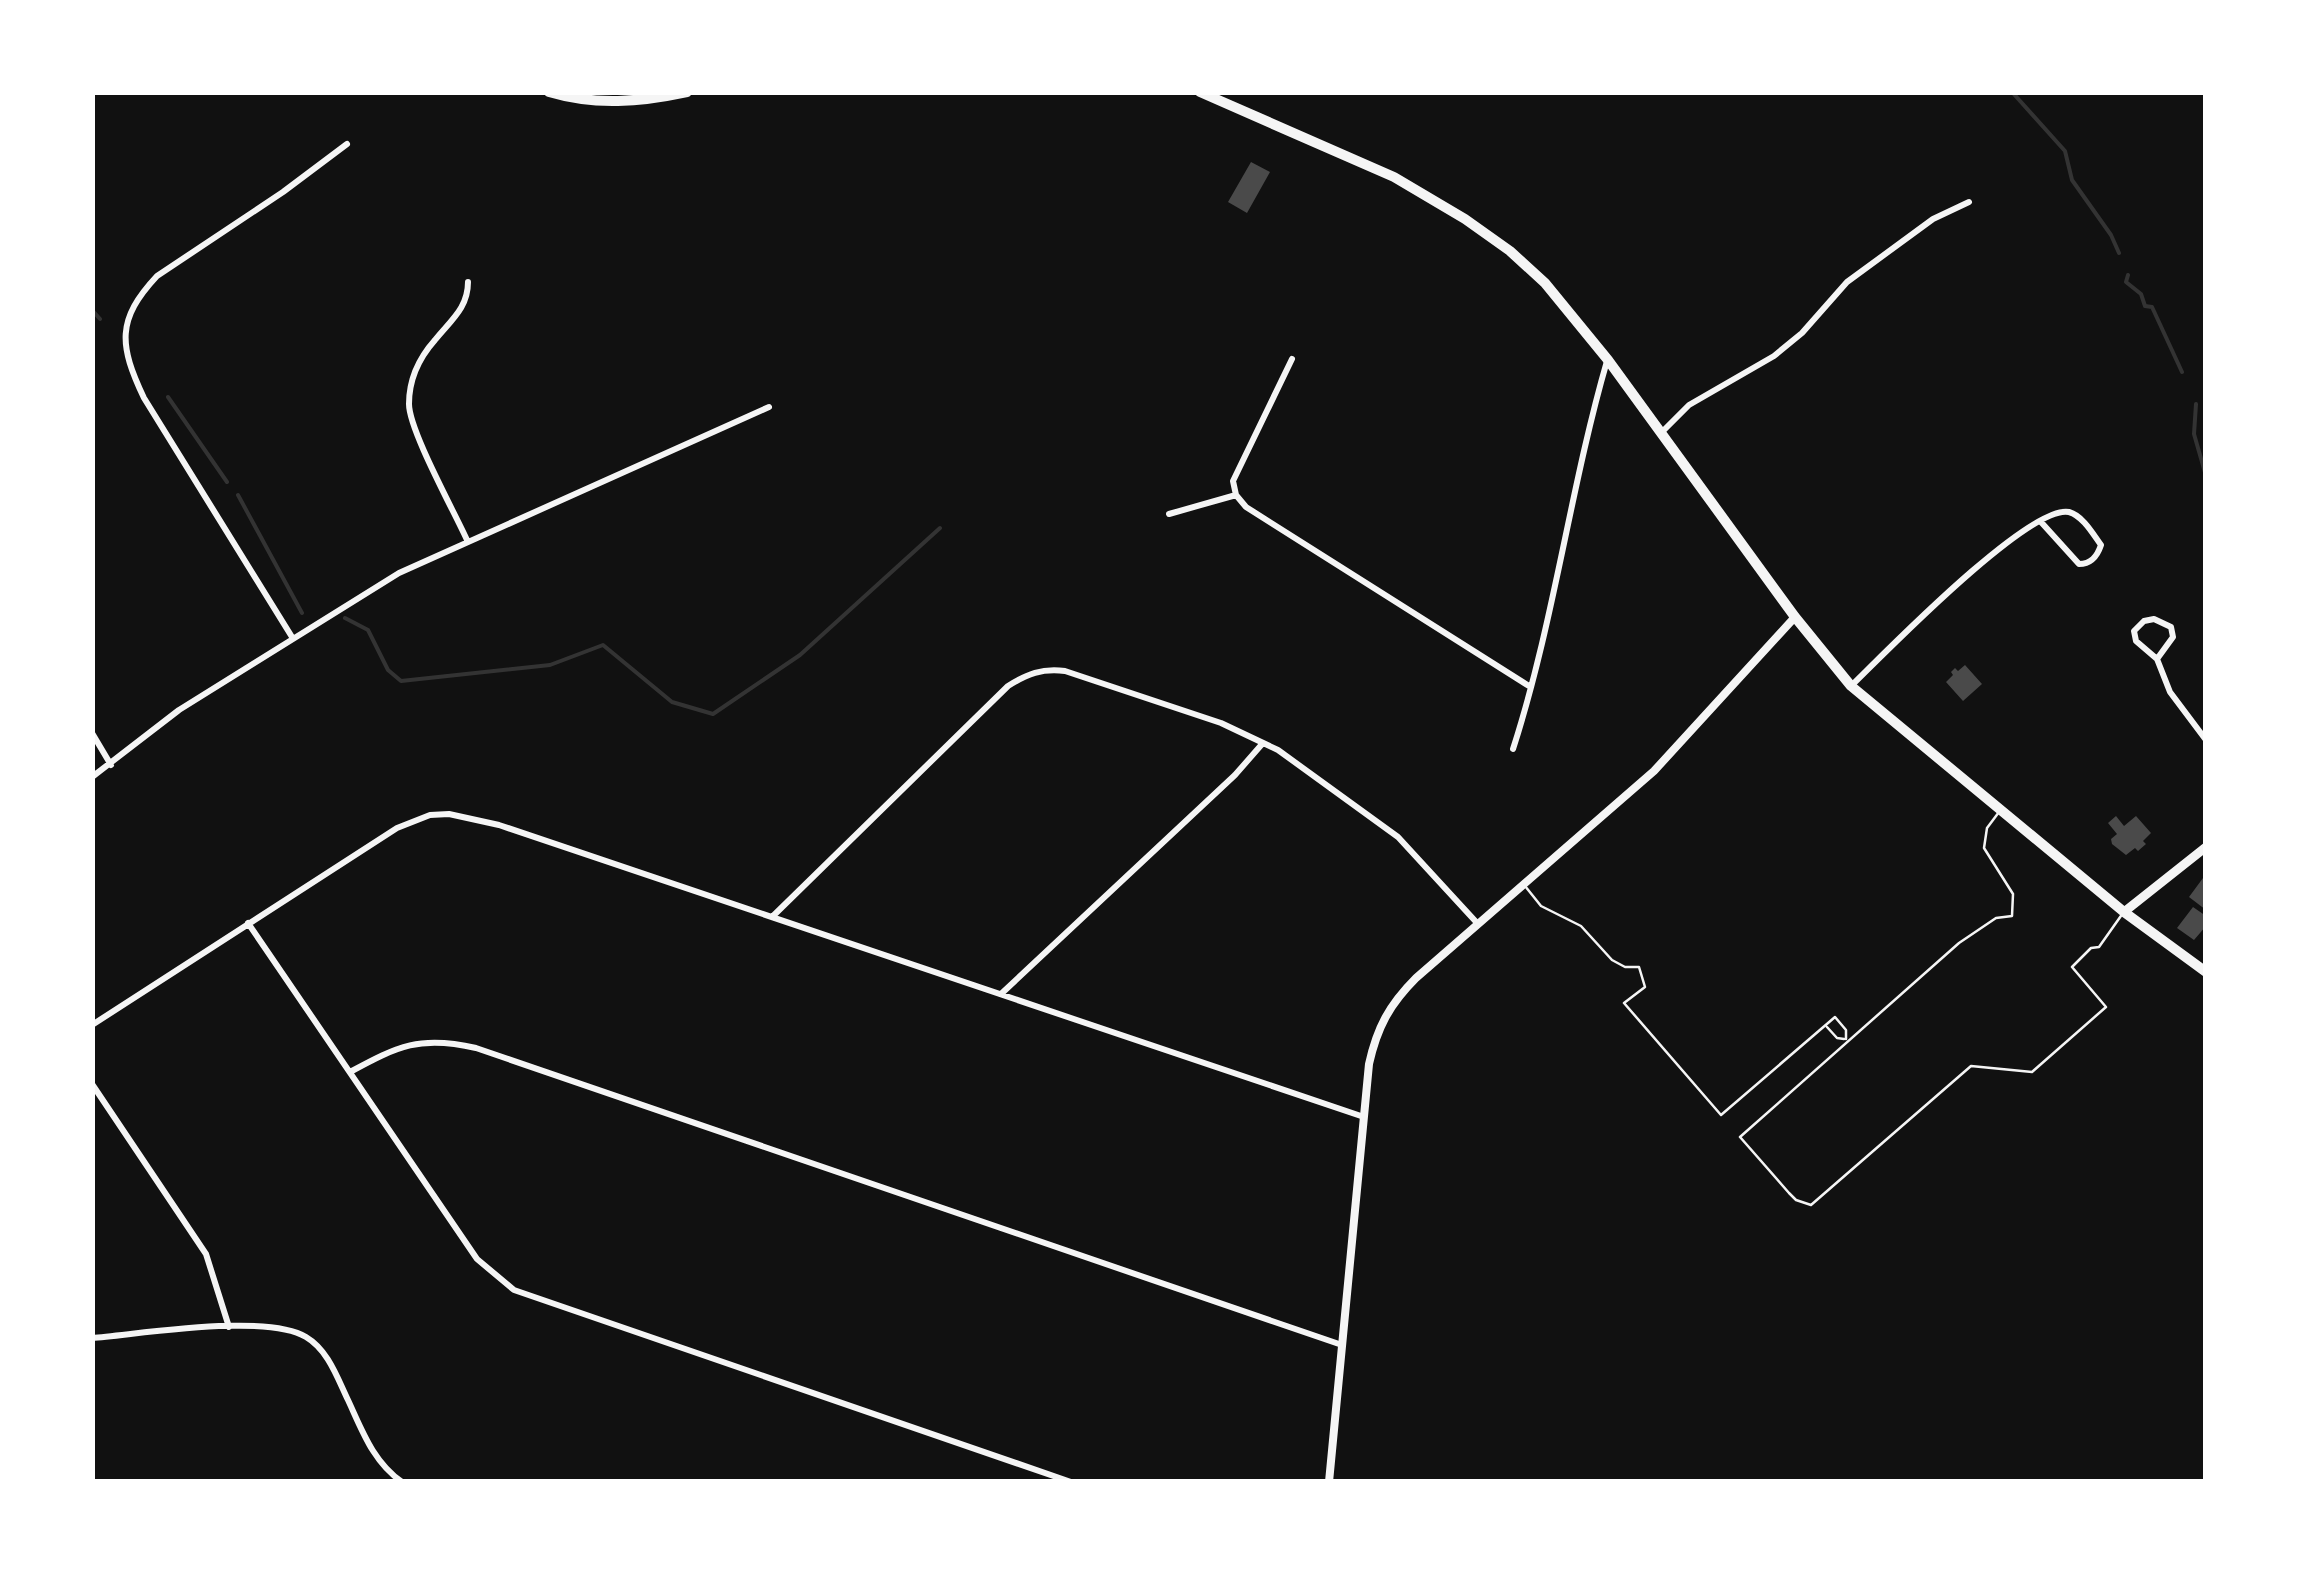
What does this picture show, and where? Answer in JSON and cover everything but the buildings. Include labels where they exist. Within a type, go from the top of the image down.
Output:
[{"type":"main road","points":[[549,92],[566,98],[626,102],[687,92]]},
{"type":"main road","points":[[1200,92],[1394,177],[1466,219],[1510,251],[1545,283],[1608,360],[1795,617],[1850,686],[2124,912],[2206,972]]},
{"type":"main road","points":[[2124,912],[2206,848]]},
{"type":"street","points":[[292,638],[144,398],[128,357],[125,324],[141,294],[158,276],[284,192],[347,144]]},
{"type":"street","points":[[1660,434],[1689,406],[1774,356],[1802,333],[1847,282],[1933,219],[1969,202]]},
{"type":"street","points":[[468,282],[468,299],[463,308],[423,354],[413,376],[409,408],[468,540]]},
{"type":"street","points":[[1292,359],[1233,481],[1236,494],[1246,507],[1529,686]]},
{"type":"street","points":[[1513,748],[1540,650],[1586,434],[1608,360]]},
{"type":"street","points":[[92,777],[179,710],[399,572],[769,407]]},
{"type":"street","points":[[1170,514],[1236,494]]},
{"type":"street","points":[[1850,686],[1976,566],[2041,522],[2061,512],[2072,512],[2101,545],[2098,555],[2087,564],[2078,564],[2041,522]]},
{"type":"street","points":[[1328,1482],[1364,1116],[1374,1042],[1388,1009],[1416,978],[1654,771],[1795,617]]},
{"type":"street","points":[[2157,659],[2173,637],[2171,627],[2154,619],[2144,621],[2134,632],[2136,641],[2157,659],[2170,692],[2206,740]]},
{"type":"street","points":[[772,918],[983,709],[1023,676],[1049,669],[1221,723],[1278,750],[1398,837],[1478,924]]},
{"type":"street","points":[[92,733],[111,764]]},
{"type":"street","points":[[1001,994],[1235,776],[1263,743]]},
{"type":"street","points":[[92,1025],[397,828],[430,815],[449,814],[500,826],[1364,1116]]},
{"type":"street","points":[[248,923],[477,1260],[514,1290],[1071,1482]]},
{"type":"street","points":[[350,1072],[411,1042],[444,1041],[476,1048],[1342,1345]]},
{"type":"street","points":[[92,1084],[206,1254],[229,1327]]},
{"type":"street","points":[[92,1338],[278,1326],[308,1338],[328,1358],[378,1460],[402,1482]]},
{"type":"lane","points":[[2001,808],[1988,828],[1984,848],[2012,894],[2012,916],[1996,918],[1959,944],[1740,1137],[1796,1200],[1811,1205],[1970,1066],[2032,1072],[2106,1008],[2072,967],[2091,948],[2099,947],[2124,912]]},
{"type":"lane","points":[[1524,885],[1540,906],[1581,926],[1612,960],[1625,967],[1639,967],[1645,986],[1624,1004],[1722,1115],[1835,1017],[1846,1030],[1848,1041]]},
{"type":"lane","points":[[1826,1026],[1838,1038],[1848,1041]]},
{"type":"waterway","points":[[2012,92],[2065,151],[2072,180],[2111,235],[2119,253]]},
{"type":"waterway","points":[[2128,275],[2126,282],[2141,294],[2145,306],[2152,307],[2182,372]]},
{"type":"waterway","points":[[92,310],[100,319]]},
{"type":"waterway","points":[[168,397],[227,482]]},
{"type":"waterway","points":[[2196,404],[2194,434],[2206,476]]},
{"type":"waterway","points":[[238,495],[302,613]]},
{"type":"waterway","points":[[345,618],[368,630],[388,670],[401,681],[550,665],[603,645],[672,702],[713,714],[800,655],[940,528]]}]
